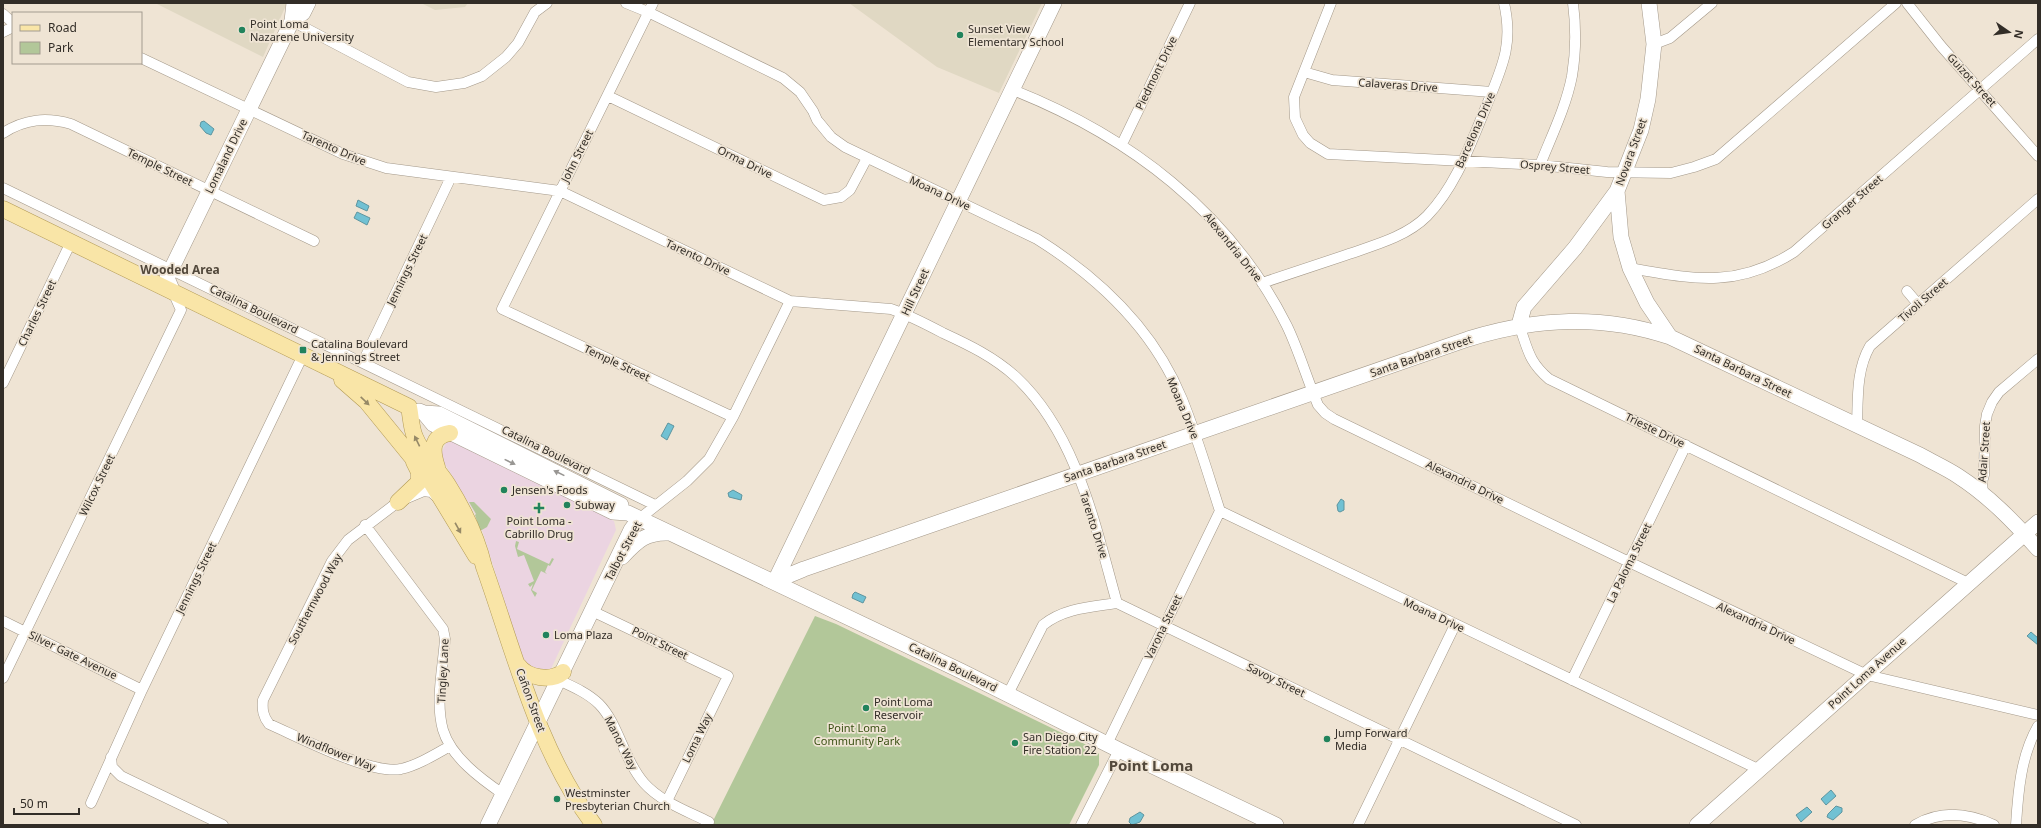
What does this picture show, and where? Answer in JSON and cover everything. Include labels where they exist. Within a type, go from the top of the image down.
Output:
[{"type":"main road","name":"Catalina Boulevard","points":[[3,209],[417,410]]},
{"type":"main road","name":"Cañon Street","points":[[325,366],[366,401],[411,455],[428,477],[470,548],[484,567]]},
{"type":"main road","name":"Cañon Street","points":[[417,410],[416,439],[422,451],[437,469],[468,520],[478,541],[484,567],[538,724],[568,786],[594,825]]},
{"type":"main road","points":[[437,469],[433,453],[434,443],[440,436],[450,433]]},
{"type":"main road","points":[[398,502],[419,482],[419,472],[411,455]]},
{"type":"main road","points":[[518,665],[528,674],[558,676]]},
{"type":"street","name":"Lomaland Drive","points":[[173,292],[167,278],[292,21],[294,3]]},
{"type":"street","name":"Lomaland Drive","points":[[292,21],[303,13],[308,3]]},
{"type":"street","points":[[292,21],[408,82],[436,87],[464,83],[482,76],[506,57],[518,43],[535,12],[547,3]]},
{"type":"street","name":"Moana Drive","points":[[626,3],[651,7],[783,78],[800,92],[813,111],[817,120],[831,137],[845,147],[1037,239],[1077,266],[1121,305],[1145,335],[1165,366],[1181,398],[1195,434],[1220,511],[1760,770]]},
{"type":"street","name":"Hill Street","points":[[774,581],[905,314],[1054,3]]},
{"type":"street","name":"Piedmont Drive","points":[[1122,144],[1190,3]]},
{"type":"street","name":"Osprey Street","points":[[1331,3],[1294,97],[1295,118],[1303,136],[1310,143],[1328,154],[1540,165],[1607,172],[1624,171],[1671,173],[1716,158],[1896,3]]},
{"type":"street","name":"Barcelona Drive","points":[[1262,283],[1384,241],[1406,232],[1426,216],[1439,200],[1464,161],[1501,73],[1508,36],[1507,17],[1504,3]]},
{"type":"street","points":[[1540,165],[1567,95],[1572,76],[1576,27],[1573,3]]},
{"type":"street","name":"Novara Street","points":[[1649,3],[1654,44],[1648,99],[1641,130],[1617,191],[1621,237],[1630,268],[1647,303],[1670,337]]},
{"type":"street","points":[[1654,44],[1661,43],[1670,38],[1712,3]]},
{"type":"street","name":"Guizot Street","points":[[1907,3],[1941,46],[1981,89],[2038,156]]},
{"type":"street","name":"John Street","points":[[502,310],[651,7]]},
{"type":"street","points":[[3,14],[12,22]]},
{"type":"street","points":[[3,32],[12,28]]},
{"type":"street","name":"Granger Street","points":[[1630,268],[1698,278],[1727,278],[1747,274],[1779,262],[1794,252],[2038,39]]},
{"type":"street","name":"Tarento Drive","points":[[142,58],[250,108],[343,154],[371,165],[560,192],[790,301],[891,309],[905,314],[971,346],[993,359],[1015,376],[1033,394],[1056,426],[1077,474],[1098,534],[1117,603]]},
{"type":"street","name":"Calaveras Drive","points":[[1304,72],[1332,80],[1492,92]]},
{"type":"street","name":"Alexandria Drive","points":[[1012,90],[1069,115],[1122,144],[1164,174],[1200,207],[1251,267],[1262,283],[1287,327],[1318,405],[1324,413],[1629,562],[1867,675],[2038,715]]},
{"type":"street","name":"Orma Drive","points":[[608,96],[824,200],[841,197],[850,190],[867,158]]},
{"type":"street","name":"Temple Street","points":[[3,132],[32,120],[45,119],[62,121],[77,126],[314,241]]},
{"type":"street","name":"Jennings Street","points":[[363,362],[451,177]]},
{"type":"street","name":"Catalina Boulevard","points":[[3,188],[656,505]]},
{"type":"street","points":[[1519,325],[1524,307],[1575,248],[1617,191]]},
{"type":"street","name":"Tivoli Street","points":[[1857,426],[1860,373],[1863,358],[1870,346],[2038,200]]},
{"type":"street","name":"Charles Street","points":[[3,383],[71,242]]},
{"type":"street","points":[[1907,291],[1918,304]]},
{"type":"street","name":"Wilcox Street","points":[[3,678],[181,310],[173,292]]},
{"type":"street","name":"Talbot Street","points":[[488,825],[538,724],[558,676],[614,567],[631,530],[634,516],[656,505],[687,481],[709,460],[733,417],[790,301]]},
{"type":"street","name":"Temple Street","points":[[502,310],[733,417]]},
{"type":"street","name":"Santa Barbara Street","points":[[774,581],[804,569],[1468,339],[1519,325],[1567,321],[1596,322],[1627,326],[1670,337],[1920,455],[1958,475],[1982,494],[2006,514],[2038,549]]},
{"type":"street","name":"Trieste Drive","points":[[1519,325],[1527,350],[1536,367],[1549,379],[1968,583]]},
{"type":"street","name":"Jennings Street","points":[[91,803],[142,690],[303,354]]},
{"type":"street","name":"Adair Street","points":[[1982,494],[1987,414],[1999,392],[2038,358]]},
{"type":"street","name":"Catalina Boulevard","points":[[417,410],[433,424],[450,433],[613,512],[634,516]]},
{"type":"street","name":"Catalina Boulevard","points":[[417,410],[439,414],[618,503],[634,516],[774,581],[1276,825]]},
{"type":"street","name":"La Paloma Street","points":[[1572,680],[1686,445]]},
{"type":"street","name":"Southernwood Way","points":[[263,700],[332,561],[348,540],[365,525],[398,502],[424,491],[431,492],[445,505]]},
{"type":"street","name":"Varona Street","points":[[1081,825],[1164,625],[1220,511]]},
{"type":"street","name":"Point Loma Avenue","points":[[1697,825],[2038,522]]},
{"type":"street","name":"Tingley Lane","points":[[365,525],[443,629],[445,639],[440,705],[443,730],[450,746],[468,766],[503,794]]},
{"type":"street","points":[[614,567],[645,537],[655,532],[670,533]]},
{"type":"street","points":[[1008,694],[1043,625],[1052,617],[1065,612],[1117,603]]},
{"type":"street","name":"Savoy Street","points":[[1117,603],[1576,825]]},
{"type":"street","name":"Point Street","points":[[592,611],[728,676]]},
{"type":"street","name":"Silver Gate Avenue","points":[[3,621],[142,690]]},
{"type":"street","points":[[1358,825],[1455,625]]},
{"type":"street","name":"Manor Way","points":[[558,676],[590,697],[602,707],[637,774],[650,789],[667,801],[709,822]]},
{"type":"street","name":"Loma Way","points":[[667,801],[728,676]]},
{"type":"street","name":"Windflower Way","points":[[263,700],[264,717],[269,724],[368,766],[387,770],[400,769],[417,764],[450,746]]},
{"type":"street","points":[[2016,825],[2019,791],[2025,757],[2038,726]]},
{"type":"street","points":[[111,757],[112,767],[121,776],[218,824]]},
{"type":"street","points":[[1915,825],[1931,818],[1953,814],[1970,816],[1994,825]]},
{"type":"shaded area","name":"Point Loma Nazarene University","points":[[155,3],[287,3],[263,57]]},
{"type":"shaded area","points":[[421,3],[468,3],[465,7],[435,10]]},
{"type":"shaded area","name":"Sunset View Elementary School","points":[[849,3],[1042,3],[999,93],[937,67]]},
{"type":"shaded area","points":[[447,441],[451,441],[614,521],[616,530],[550,671],[527,666],[521,655],[479,520],[440,456]]},
{"type":"green space","points":[[469,502],[474,502],[491,519],[487,527],[480,531],[475,515],[476,514]]},
{"type":"green space","points":[[516,541],[519,542],[517,549],[549,564],[552,558],[554,559],[550,566],[548,565],[545,572],[547,574],[541,571],[532,590],[537,593],[535,597],[531,590],[533,584],[530,587],[528,584],[534,581],[524,555],[518,557],[515,546]]},
{"type":"green space","name":"Point Loma Community Park","points":[[815,616],[836,624],[1093,748],[1099,754],[1099,765],[1069,825],[711,825]]},
{"type":"water","points":[[204,121],[214,129],[211,135],[206,133],[200,126],[201,122]]},
{"type":"water","points":[[358,200],[369,206],[367,211],[356,206]]},
{"type":"water","points":[[357,212],[370,218],[367,225],[354,218]]},
{"type":"water","points":[[668,423],[674,426],[667,440],[661,436]]},
{"type":"water","points":[[733,490],[742,495],[741,500],[729,497],[728,493]]},
{"type":"water","points":[[1341,499],[1344,501],[1344,510],[1340,512],[1338,511],[1337,505]]},
{"type":"water","points":[[855,592],[866,597],[863,603],[852,598]]},
{"type":"water","points":[[2031,632],[2038,638],[2038,645],[2027,636]]},
{"type":"water","points":[[1831,790],[1836,796],[1826,805],[1821,799]]},
{"type":"water","points":[[1836,806],[1842,808],[1842,812],[1833,820],[1827,817]]},
{"type":"water","points":[[1807,807],[1812,812],[1801,822],[1796,815]]},
{"type":"water","points":[[1140,812],[1144,815],[1140,822],[1132,825],[1129,822],[1130,818]]},
{"type":"place","name":"Point Loma Nazarene University","points":[[242,30]]},
{"type":"place","name":"Sunset View Elementary School","points":[[960,35]]},
{"type":"place","name":"Catalina Boulevard & Jennings Street","points":[[303,350]]},
{"type":"place","name":"Jensen's Foods","points":[[504,490]]},
{"type":"place","name":"Subway","points":[[567,505]]},
{"type":"place","name":"Point Loma - Cabrillo Drug","points":[[539,508]]},
{"type":"place","name":"Loma Plaza","points":[[546,635]]},
{"type":"place","name":"Point Loma Reservoir","points":[[866,708]]},
{"type":"place","name":"Jump Forward Media","points":[[1327,739]]},
{"type":"place","name":"San Diego City Fire Station 22","points":[[1015,743]]},
{"type":"place","name":"Westminster Presbyterian Church","points":[[557,799]]},
{"type":"district","name":"Wooded Area","points":[[180,270]]},
{"type":"district","name":"Point Loma","points":[[1151,766]]}]
